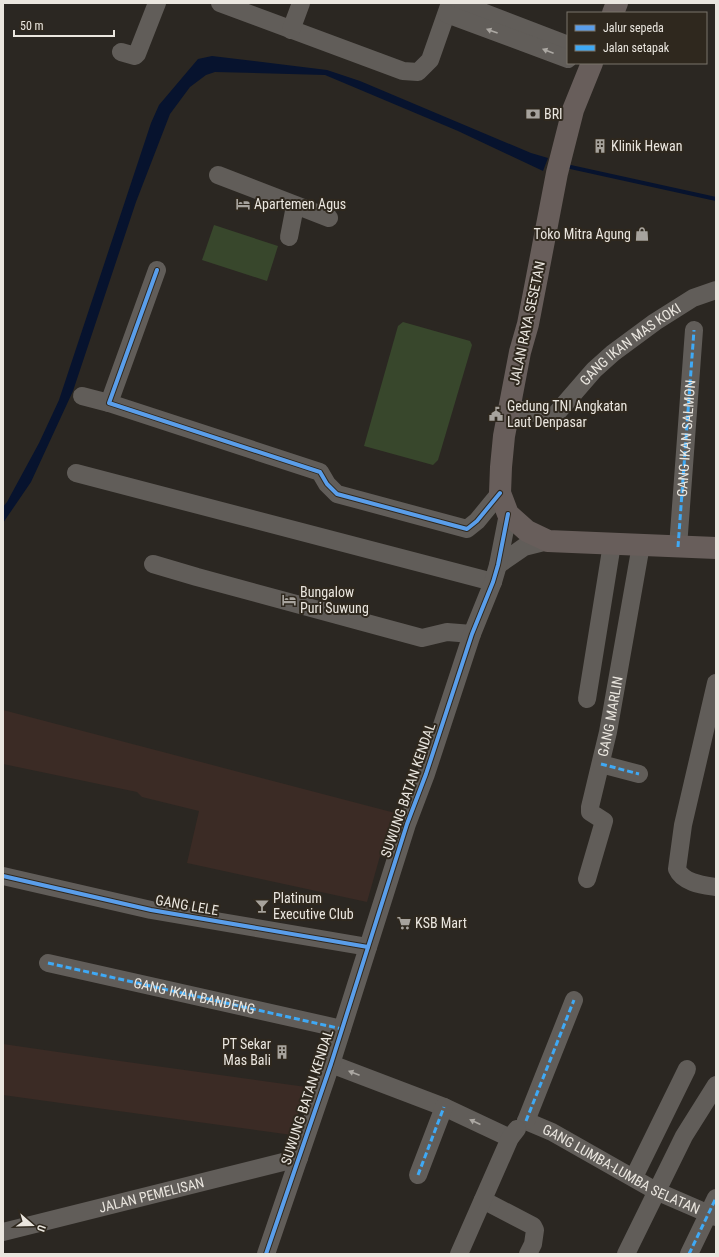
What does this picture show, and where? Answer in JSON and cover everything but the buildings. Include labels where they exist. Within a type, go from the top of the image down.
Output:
[{"type":"main road","name":"JALAN RAYA SESETAN","points":[[587,64],[573,110],[559,165],[528,324],[520,352],[504,436],[500,493],[508,514],[527,531],[548,541],[716,548]]},
{"type":"street","points":[[121,52],[135,56],[137,54],[157,3]]},
{"type":"street","points":[[220,3],[403,71],[418,72],[430,60],[452,7]]},
{"type":"street","points":[[291,30],[301,3]]},
{"type":"street","points":[[452,7],[567,45]]},
{"type":"street","points":[[452,7],[567,59]]},
{"type":"street","points":[[218,175],[329,218]]},
{"type":"street","points":[[289,238],[295,206]]},
{"type":"street","points":[[109,403],[157,270]]},
{"type":"street","name":"GANG IKAN MAS KOKI","points":[[510,408],[551,416],[555,415],[594,370],[619,348],[693,298],[716,290]]},
{"type":"street","name":"GANG IKAN SALMON","points":[[678,547],[694,330]]},
{"type":"street","points":[[82,396],[109,403],[320,472],[327,484],[337,494],[467,529],[477,521],[500,493]]},
{"type":"street","points":[[76,473],[493,582]]},
{"type":"street","name":"SUWUNG BATAN KENDAL","points":[[266,1254],[331,1064],[407,824],[426,774],[472,634],[493,582],[498,565],[508,514]]},
{"type":"street","points":[[498,565],[524,546],[548,541]]},
{"type":"street","points":[[587,699],[612,544]]},
{"type":"street","name":"GANG MARLIN","points":[[587,879],[604,825],[602,819],[590,812],[601,764],[641,545]]},
{"type":"street","points":[[153,564],[197,578],[422,638],[447,632],[472,634]]},
{"type":"street","points":[[716,683],[683,825],[678,869],[680,875],[686,880],[716,887]]},
{"type":"street","points":[[601,764],[639,774]]},
{"type":"street","name":"GANG LELE","points":[[3,876],[151,910],[368,947]]},
{"type":"street","name":"GANG IKAN BANDENG","points":[[48,963],[342,1029]]},
{"type":"street","points":[[458,1254],[510,1138],[523,1122],[526,1121],[574,1000]]},
{"type":"street","points":[[331,1064],[444,1107],[510,1138]]},
{"type":"street","points":[[634,1177],[687,1068]]},
{"type":"street","points":[[626,1254],[684,1136],[716,1085]]},
{"type":"street","points":[[418,1175],[444,1107]]},
{"type":"street","name":"GANG LUMBA-LUMBA SELATAN","points":[[526,1121],[552,1132],[634,1177],[656,1191],[713,1209]]},
{"type":"street","name":"JALAN PEMELISAN","points":[[3,1232],[299,1158]]},
{"type":"street","points":[[483,1200],[533,1226],[535,1230],[533,1244],[528,1254]]},
{"type":"street","points":[[689,1254],[713,1209]]},
{"type":"shaded area","points":[[3,710],[399,814],[380,856],[367,902],[187,863],[199,811],[142,797],[137,792],[3,764]]},
{"type":"shaded area","points":[[3,1044],[306,1087],[292,1135],[3,1095]]},
{"type":"green space","points":[[214,225],[278,246],[267,281],[202,260]]},
{"type":"green space","points":[[403,322],[470,341],[472,345],[438,460],[433,465],[364,446],[398,326]]},
{"type":"water","points":[[212,56],[327,70],[360,81],[531,153],[548,158],[543,171],[458,131],[325,75],[215,72],[206,75],[190,87],[170,114],[136,202],[73,391],[31,482],[3,523],[3,507],[39,443],[59,400],[151,123],[159,105],[198,59]]},
{"type":"waterway","points":[[566,166],[716,199]]},
{"type":"marked path","points":[[678,547],[694,330]]},
{"type":"marked path","points":[[601,764],[639,774]]},
{"type":"marked path","points":[[48,963],[342,1029]]},
{"type":"marked path","points":[[526,1121],[574,1000]]},
{"type":"marked path","points":[[418,1175],[444,1107]]},
{"type":"marked path","points":[[689,1254],[716,1198]]},
{"type":"cycle path","points":[[157,270],[109,403],[320,472],[327,484],[337,494],[467,529],[477,521],[500,493]]},
{"type":"cycle path","points":[[266,1254],[331,1064],[407,824],[426,774],[472,634],[493,582],[498,565],[508,514]]},
{"type":"cycle path","points":[[3,876],[151,910],[368,947]]},
{"type":"place","name":"BRI","points":[[533,114]]},
{"type":"place","name":"Klinik Hewan","points":[[600,146]]},
{"type":"place","name":"Apartemen Agus","points":[[243,204]]},
{"type":"place","name":"Toko Mitra Agung","points":[[642,234]]},
{"type":"place","name":"Gedung TNI Angkatan Laut Denpasar","points":[[496,414]]},
{"type":"place","name":"Bungalow Puri Suwung","points":[[289,600]]},
{"type":"place","name":"Platinum Executive Club","points":[[262,906]]},
{"type":"place","name":"KSB Mart","points":[[404,923]]},
{"type":"place","name":"PT Sekar Mas Bali","points":[[282,1052]]}]
